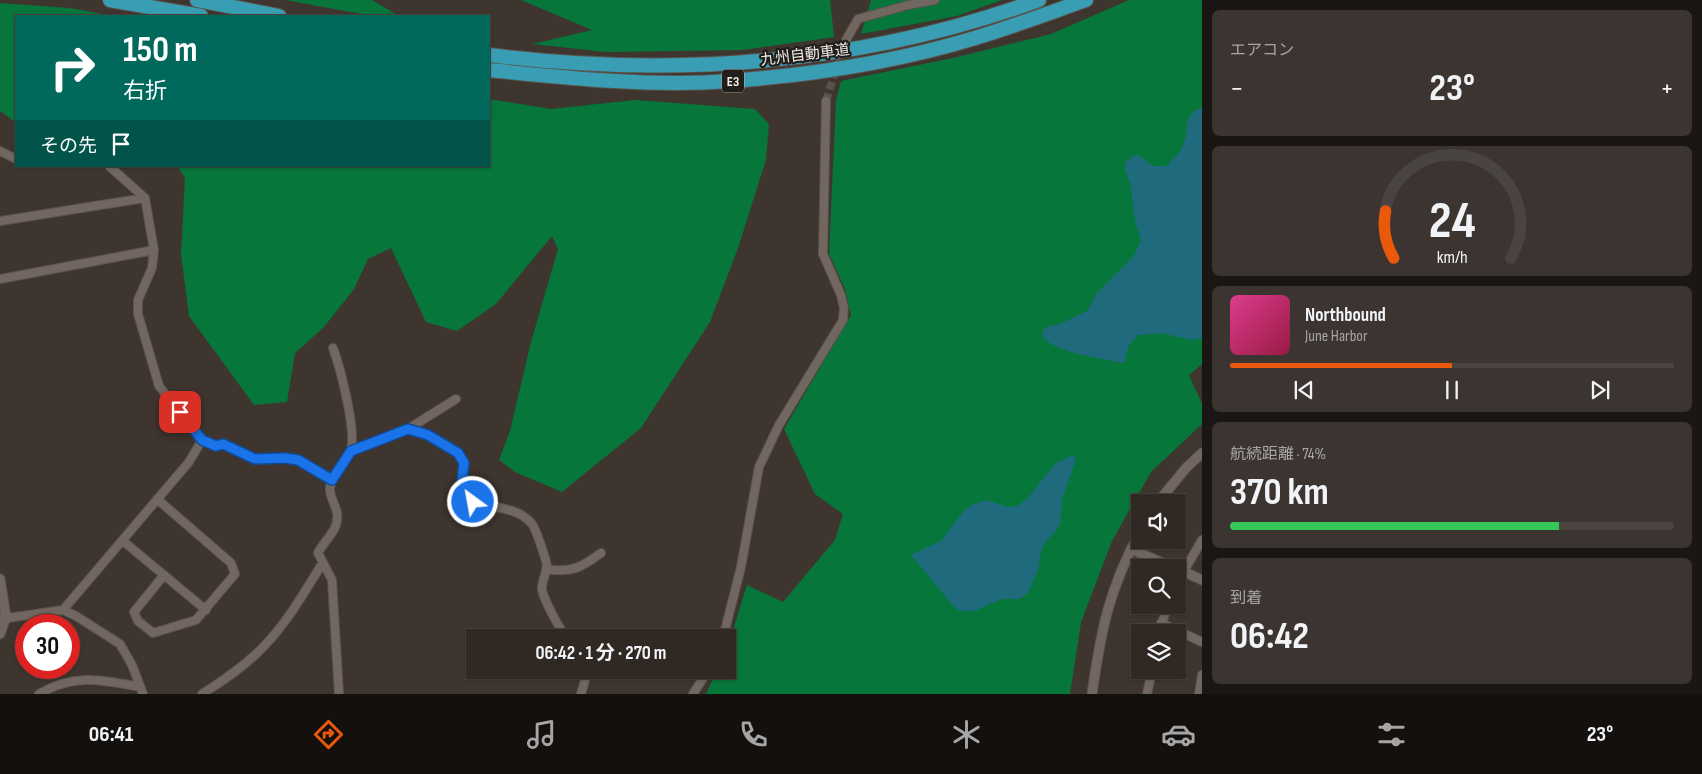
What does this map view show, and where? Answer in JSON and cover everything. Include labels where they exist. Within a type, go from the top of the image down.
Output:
[{"type":"highway","points":[[110,0],[195,15]]},
{"type":"highway","points":[[197,0],[272,15]]},
{"type":"highway","name":"九州自動車道","points":[[490,55],[610,66],[728,64],[801,57],[870,46],[968,22],[1039,0]]},
{"type":"highway","name":"九州自動車道","points":[[490,70],[609,80],[729,81],[838,68],[974,38],[1086,0]]},
{"type":"street","points":[[846,40],[858,19],[908,5],[935,0]]},
{"type":"street","points":[[725,629],[741,567],[759,467],[779,424],[844,320],[841,295],[823,254],[826,101]]},
{"type":"street","points":[[0,151],[15,158]]},
{"type":"street","points":[[109,167],[145,198],[154,250],[152,268],[138,300],[138,314],[158,386],[202,440],[216,446],[223,444],[255,459],[284,458],[298,460],[332,480]]},
{"type":"street","points":[[0,221],[145,198]]},
{"type":"street","points":[[0,280],[154,250]]},
{"type":"street","points":[[333,348],[353,433],[351,451],[332,480],[329,490],[337,515],[336,524],[332,535],[318,553],[322,564],[332,580],[339,694]]},
{"type":"street","points":[[351,451],[408,429],[456,399]]},
{"type":"street","points":[[408,429],[428,435],[458,453],[464,463],[461,490],[465,496],[473,502],[511,510],[527,518],[534,526],[540,540],[546,569],[542,589],[562,629]]},
{"type":"street","points":[[63,610],[189,462],[202,440]]},
{"type":"street","points":[[1165,494],[1186,468],[1202,453]]},
{"type":"street","points":[[158,499],[231,563],[235,574],[196,620],[153,633],[146,630],[138,621],[134,612],[164,575]]},
{"type":"street","points":[[123,540],[206,610]]},
{"type":"street","points":[[1186,559],[1202,540]]},
{"type":"street","points":[[1092,694],[1100,634],[1119,574],[1131,549],[1154,559]]},
{"type":"street","points":[[546,569],[566,572],[581,566],[601,553]]},
{"type":"street","points":[[202,694],[230,676],[266,644],[295,607],[322,564]]},
{"type":"street","points":[[1186,573],[1202,580]]},
{"type":"street","points":[[0,579],[3,618],[0,634]]},
{"type":"street","points":[[3,618],[63,610],[120,644],[132,665],[142,690]]},
{"type":"street","points":[[1164,614],[1161,623],[1202,642]]},
{"type":"street","points":[[1199,694],[1202,675]]},
{"type":"street","points":[[40,694],[52,687],[73,681],[95,678],[142,690]]},
{"type":"street","points":[[580,694],[585,679]]},
{"type":"street","points":[[693,694],[702,679]]},
{"type":"street","points":[[1147,694],[1150,679]]},
{"type":"green space","points":[[285,0],[372,0],[397,15],[368,15]]},
{"type":"green space","points":[[521,0],[830,0],[834,37],[743,50],[606,52],[532,44],[592,30]]},
{"type":"green space","points":[[871,0],[1002,0],[957,16],[861,34]]},
{"type":"green space","points":[[1129,0],[1202,0],[1202,364],[1189,375],[1202,404],[1202,424],[1151,472],[1139,494],[1131,494],[1131,507],[1112,541],[1081,622],[1070,694],[706,694],[713,679],[736,679],[736,629],[733,629],[747,585],[783,602],[835,540],[843,514],[815,494],[784,429],[851,315],[845,289],[829,254],[836,101],[841,81],[953,58],[1051,34]]},
{"type":"green space","points":[[0,3],[70,8],[108,15],[15,15],[15,122],[0,111]]},
{"type":"green space","points":[[490,99],[551,109],[635,100],[755,109],[769,124],[766,160],[738,248],[710,322],[641,428],[562,492],[515,472],[499,460],[510,431],[531,342],[558,249],[552,236],[496,304],[457,331],[426,322],[391,248],[368,259],[354,289],[324,327],[295,353],[287,402],[254,405],[189,316],[181,254],[185,178],[178,167],[490,167]]},
{"type":"water","points":[[1202,107],[1202,338],[1192,340],[1161,333],[1138,335],[1129,345],[1124,363],[1068,351],[1048,342],[1042,336],[1044,328],[1062,323],[1087,311],[1097,293],[1134,256],[1141,240],[1135,221],[1131,186],[1125,169],[1126,162],[1133,156],[1139,155],[1152,166],[1167,166],[1183,146],[1188,118]]},
{"type":"water","points":[[1073,455],[1076,459],[1062,500],[1060,525],[1042,547],[1038,570],[1028,593],[1019,599],[1001,599],[975,611],[961,611],[955,608],[911,555],[941,541],[963,512],[971,505],[987,500],[1008,507],[1017,506],[1026,500],[1056,463]]},
{"type":"tunnel","points":[[826,101],[842,50]]},
{"type":"route","points":[[180,412],[202,440],[216,446],[223,444],[255,459],[284,458],[298,460],[332,480],[351,451],[408,429],[428,435],[458,453],[464,463],[461,490],[473,502]]}]
